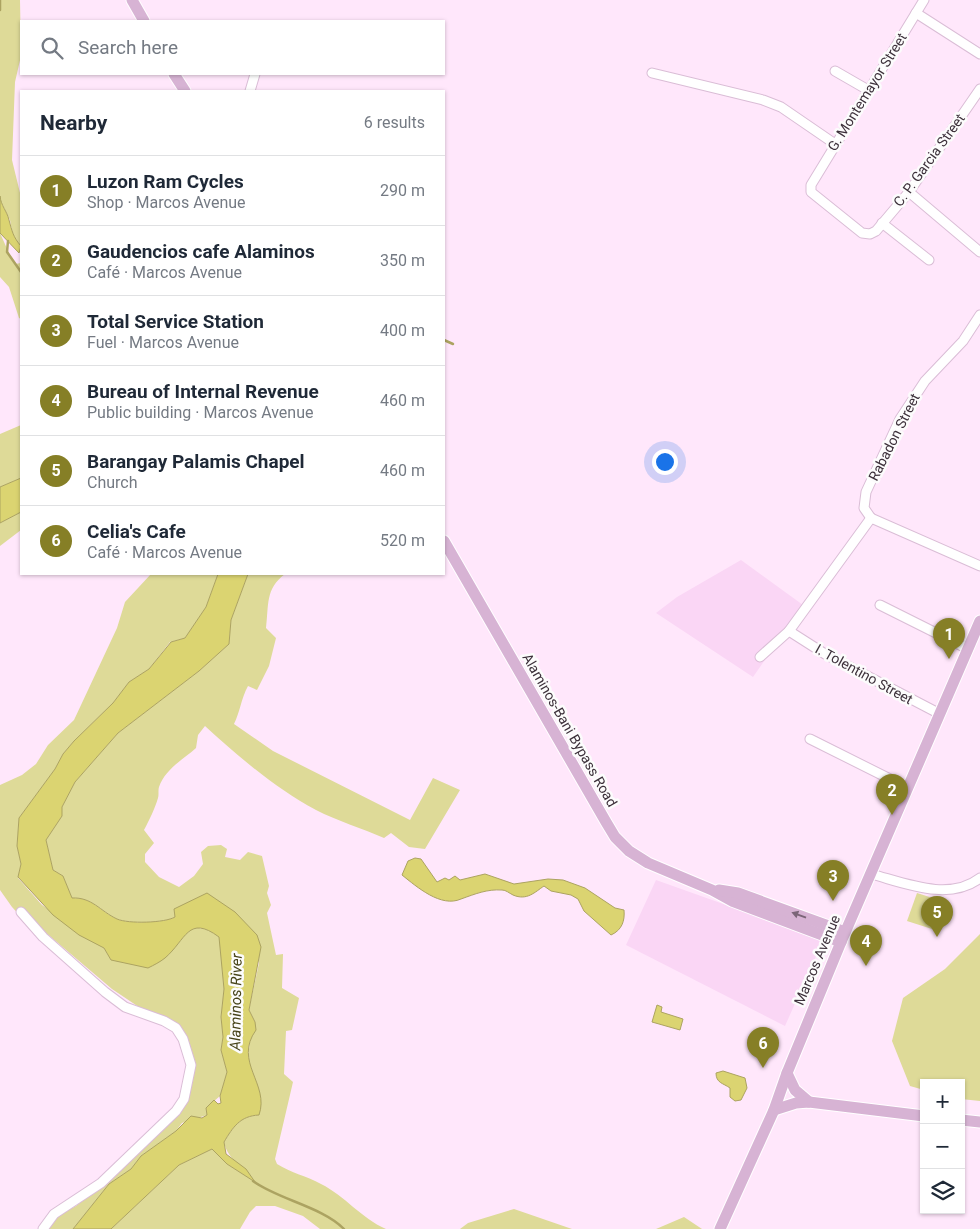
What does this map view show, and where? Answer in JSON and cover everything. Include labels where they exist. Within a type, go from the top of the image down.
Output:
[{"type":"main road","points":[[132,0],[143,20]]},
{"type":"main road","points":[[175,75],[183,90]]},
{"type":"main road","name":"Alaminos-Bani Bypass Road","points":[[445,543],[615,837],[629,851],[648,863],[712,890],[738,893],[843,937]]},
{"type":"main road","name":"Marcos Avenue","points":[[722,1225],[774,1110],[787,1073],[843,937],[980,621]]},
{"type":"main road","points":[[787,1073],[795,1090],[809,1102]]},
{"type":"main road","points":[[780,1092],[809,1102]]},
{"type":"main road","points":[[780,1092],[796,1103]]},
{"type":"main road","points":[[774,1110],[796,1103],[809,1102],[920,1116]]},
{"type":"main road","points":[[965,1120],[980,1122]]},
{"type":"street","name":"G. Montemayor Street","points":[[879,227],[870,234],[862,233],[814,196],[811,184],[924,0]]},
{"type":"street","points":[[916,13],[980,54]]},
{"type":"street","points":[[835,71],[868,90]]},
{"type":"street","points":[[652,72],[763,100],[780,107],[835,144]]},
{"type":"street","points":[[250,90],[255,75]]},
{"type":"street","name":"C. P. Garcia Street","points":[[879,227],[909,192],[980,89]]},
{"type":"street","points":[[909,192],[980,252]]},
{"type":"street","points":[[879,227],[929,260]]},
{"type":"street","name":"Rabadon Street","points":[[871,518],[864,508],[866,492],[900,419],[925,381],[963,341],[980,315]]},
{"type":"street","points":[[760,657],[789,631],[871,518],[980,566]]},
{"type":"street","points":[[880,605],[968,649]]},
{"type":"street","name":"I. Tolentino Street","points":[[789,631],[840,663],[940,714]]},
{"type":"street","points":[[810,738],[908,788]]},
{"type":"street","points":[[871,874],[930,890],[964,888],[980,878]]},
{"type":"street","points":[[21,912],[43,937],[104,992],[125,1007],[164,1021],[176,1028],[183,1039],[191,1065],[184,1099],[176,1111],[101,1183],[54,1214],[43,1229]]},
{"type":"shaded area","points":[[0,0],[20,0],[20,60],[15,82],[12,160],[20,193],[20,245],[13,237],[10,220],[0,200]]},
{"type":"shaded area","points":[[0,233],[13,262],[15,264],[20,263],[20,318],[9,287],[0,277]]},
{"type":"shaded area","points":[[20,425],[20,478],[0,487],[0,434]]},
{"type":"shaded area","points":[[20,513],[20,531],[0,546],[0,523]]},
{"type":"shaded area","points":[[741,560],[803,605],[753,677],[656,613],[677,597]]},
{"type":"shaded area","points":[[150,575],[218,575],[206,607],[185,638],[170,642],[149,669],[129,682],[113,703],[74,741],[19,818],[17,846],[21,864],[18,878],[42,905],[104,948],[111,960],[178,943],[187,932],[196,928],[202,928],[220,937],[224,989],[221,1017],[223,1037],[221,1050],[227,1072],[220,1096],[206,1108],[207,1115],[182,1123],[176,1131],[141,1156],[131,1169],[109,1184],[73,1229],[46,1229],[59,1215],[76,1206],[110,1179],[189,1093],[185,1038],[112,989],[45,932],[24,920],[0,890],[0,785],[22,775],[36,764],[48,745],[74,720],[117,628],[125,602]]},
{"type":"shaded area","points":[[248,575],[284,575],[274,586],[269,598],[266,628],[276,638],[269,666],[257,690],[248,686],[234,724],[273,751],[410,820],[433,778],[460,790],[425,849],[409,847],[391,833],[384,838],[324,814],[301,801],[258,771],[205,726],[198,735],[196,748],[175,765],[162,781],[159,787],[157,802],[144,830],[154,843],[145,854],[145,862],[159,877],[179,887],[194,876],[203,864],[201,852],[208,846],[221,845],[227,849],[225,857],[240,860],[248,852],[262,856],[269,886],[267,893],[271,905],[267,913],[276,955],[283,954],[282,988],[299,998],[292,1030],[286,1031],[284,1074],[293,1082],[275,1159],[277,1164],[282,1167],[330,1189],[369,1219],[386,1229],[320,1229],[303,1216],[275,1206],[256,1206],[240,1229],[111,1229],[179,1165],[212,1149],[227,1164],[254,1181],[232,1158],[224,1142],[238,1123],[252,1116],[259,1115],[254,1076],[248,1061],[250,1038],[255,1022],[249,1010],[259,963],[257,935],[246,925],[175,917],[163,921],[146,922],[129,922],[117,919],[90,902],[79,898],[72,898],[63,876],[53,870],[46,840],[62,816],[62,807],[75,782],[118,733],[199,671],[229,644],[231,620]]},
{"type":"shaded area","points":[[656,880],[821,939],[821,945],[785,1026],[626,945]]},
{"type":"shaded area","points":[[917,893],[942,901],[932,929],[907,921]]},
{"type":"shaded area","points":[[980,934],[980,1101],[965,1099],[965,1079],[920,1079],[920,1089],[910,1086],[892,1041],[903,998],[945,969]]},
{"type":"shaded area","points":[[514,1209],[572,1229],[460,1229],[468,1223]]},
{"type":"shaded area","points":[[684,1217],[702,1229],[656,1229]]},
{"type":"water","points":[[0,196],[13,234],[20,245],[19,253],[0,233]]},
{"type":"water","points":[[20,478],[20,513],[0,523],[0,487]]},
{"type":"water","name":"Alaminos River","points":[[218,575],[248,575],[231,620],[229,644],[199,671],[118,733],[75,782],[62,807],[62,816],[46,840],[53,870],[63,876],[72,898],[91,902],[117,919],[122,921],[155,922],[170,919],[175,917],[174,909],[207,893],[235,912],[257,935],[261,947],[249,1010],[255,1022],[256,1030],[250,1042],[248,1052],[260,1093],[261,1104],[259,1115],[252,1116],[238,1123],[224,1142],[226,1154],[246,1169],[255,1182],[227,1164],[212,1149],[179,1165],[111,1229],[73,1229],[109,1184],[131,1169],[141,1156],[176,1131],[191,1116],[202,1118],[207,1115],[206,1108],[214,1100],[218,1104],[221,1103],[220,1096],[227,1072],[221,1050],[223,1037],[221,1017],[224,989],[219,937],[200,928],[194,929],[183,937],[165,958],[148,968],[111,960],[104,948],[79,935],[53,915],[18,877],[21,864],[17,846],[19,818],[74,741],[113,703],[129,682],[149,669],[171,642],[185,638],[206,607]]},
{"type":"water","points":[[415,858],[421,859],[437,882],[445,878],[449,880],[455,876],[460,880],[485,874],[514,884],[548,879],[563,880],[585,888],[615,908],[624,910],[624,918],[618,931],[611,935],[584,911],[578,899],[571,895],[551,891],[544,886],[530,895],[522,897],[513,895],[505,890],[491,890],[453,901],[437,899],[402,875],[408,861]]},
{"type":"water","points":[[657,1005],[662,1007],[661,1012],[683,1019],[680,1030],[652,1022]]},
{"type":"water","points":[[723,1071],[745,1078],[747,1088],[741,1100],[735,1101],[730,1097],[730,1088],[717,1079],[716,1073]]},
{"type":"waterway","points":[[0,0],[0,10]]},
{"type":"waterway","points":[[8,241],[7,252],[20,271]]},
{"type":"waterway","points":[[445,340],[453,344]]},
{"type":"waterway","points":[[253,1181],[274,1193],[324,1215],[344,1229]]},
{"type":"place","name":"Luzon Ram Cycles","points":[[949,659]]},
{"type":"place","name":"Gaudencios cafe Alaminos","points":[[892,815]]},
{"type":"place","name":"Total Service Station","points":[[833,901]]},
{"type":"place","name":"Barangay Palamis Chapel","points":[[937,937]]},
{"type":"place","name":"Bureau of Internal Revenue","points":[[866,966]]},
{"type":"place","name":"Celia's Cafe","points":[[763,1068]]}]
